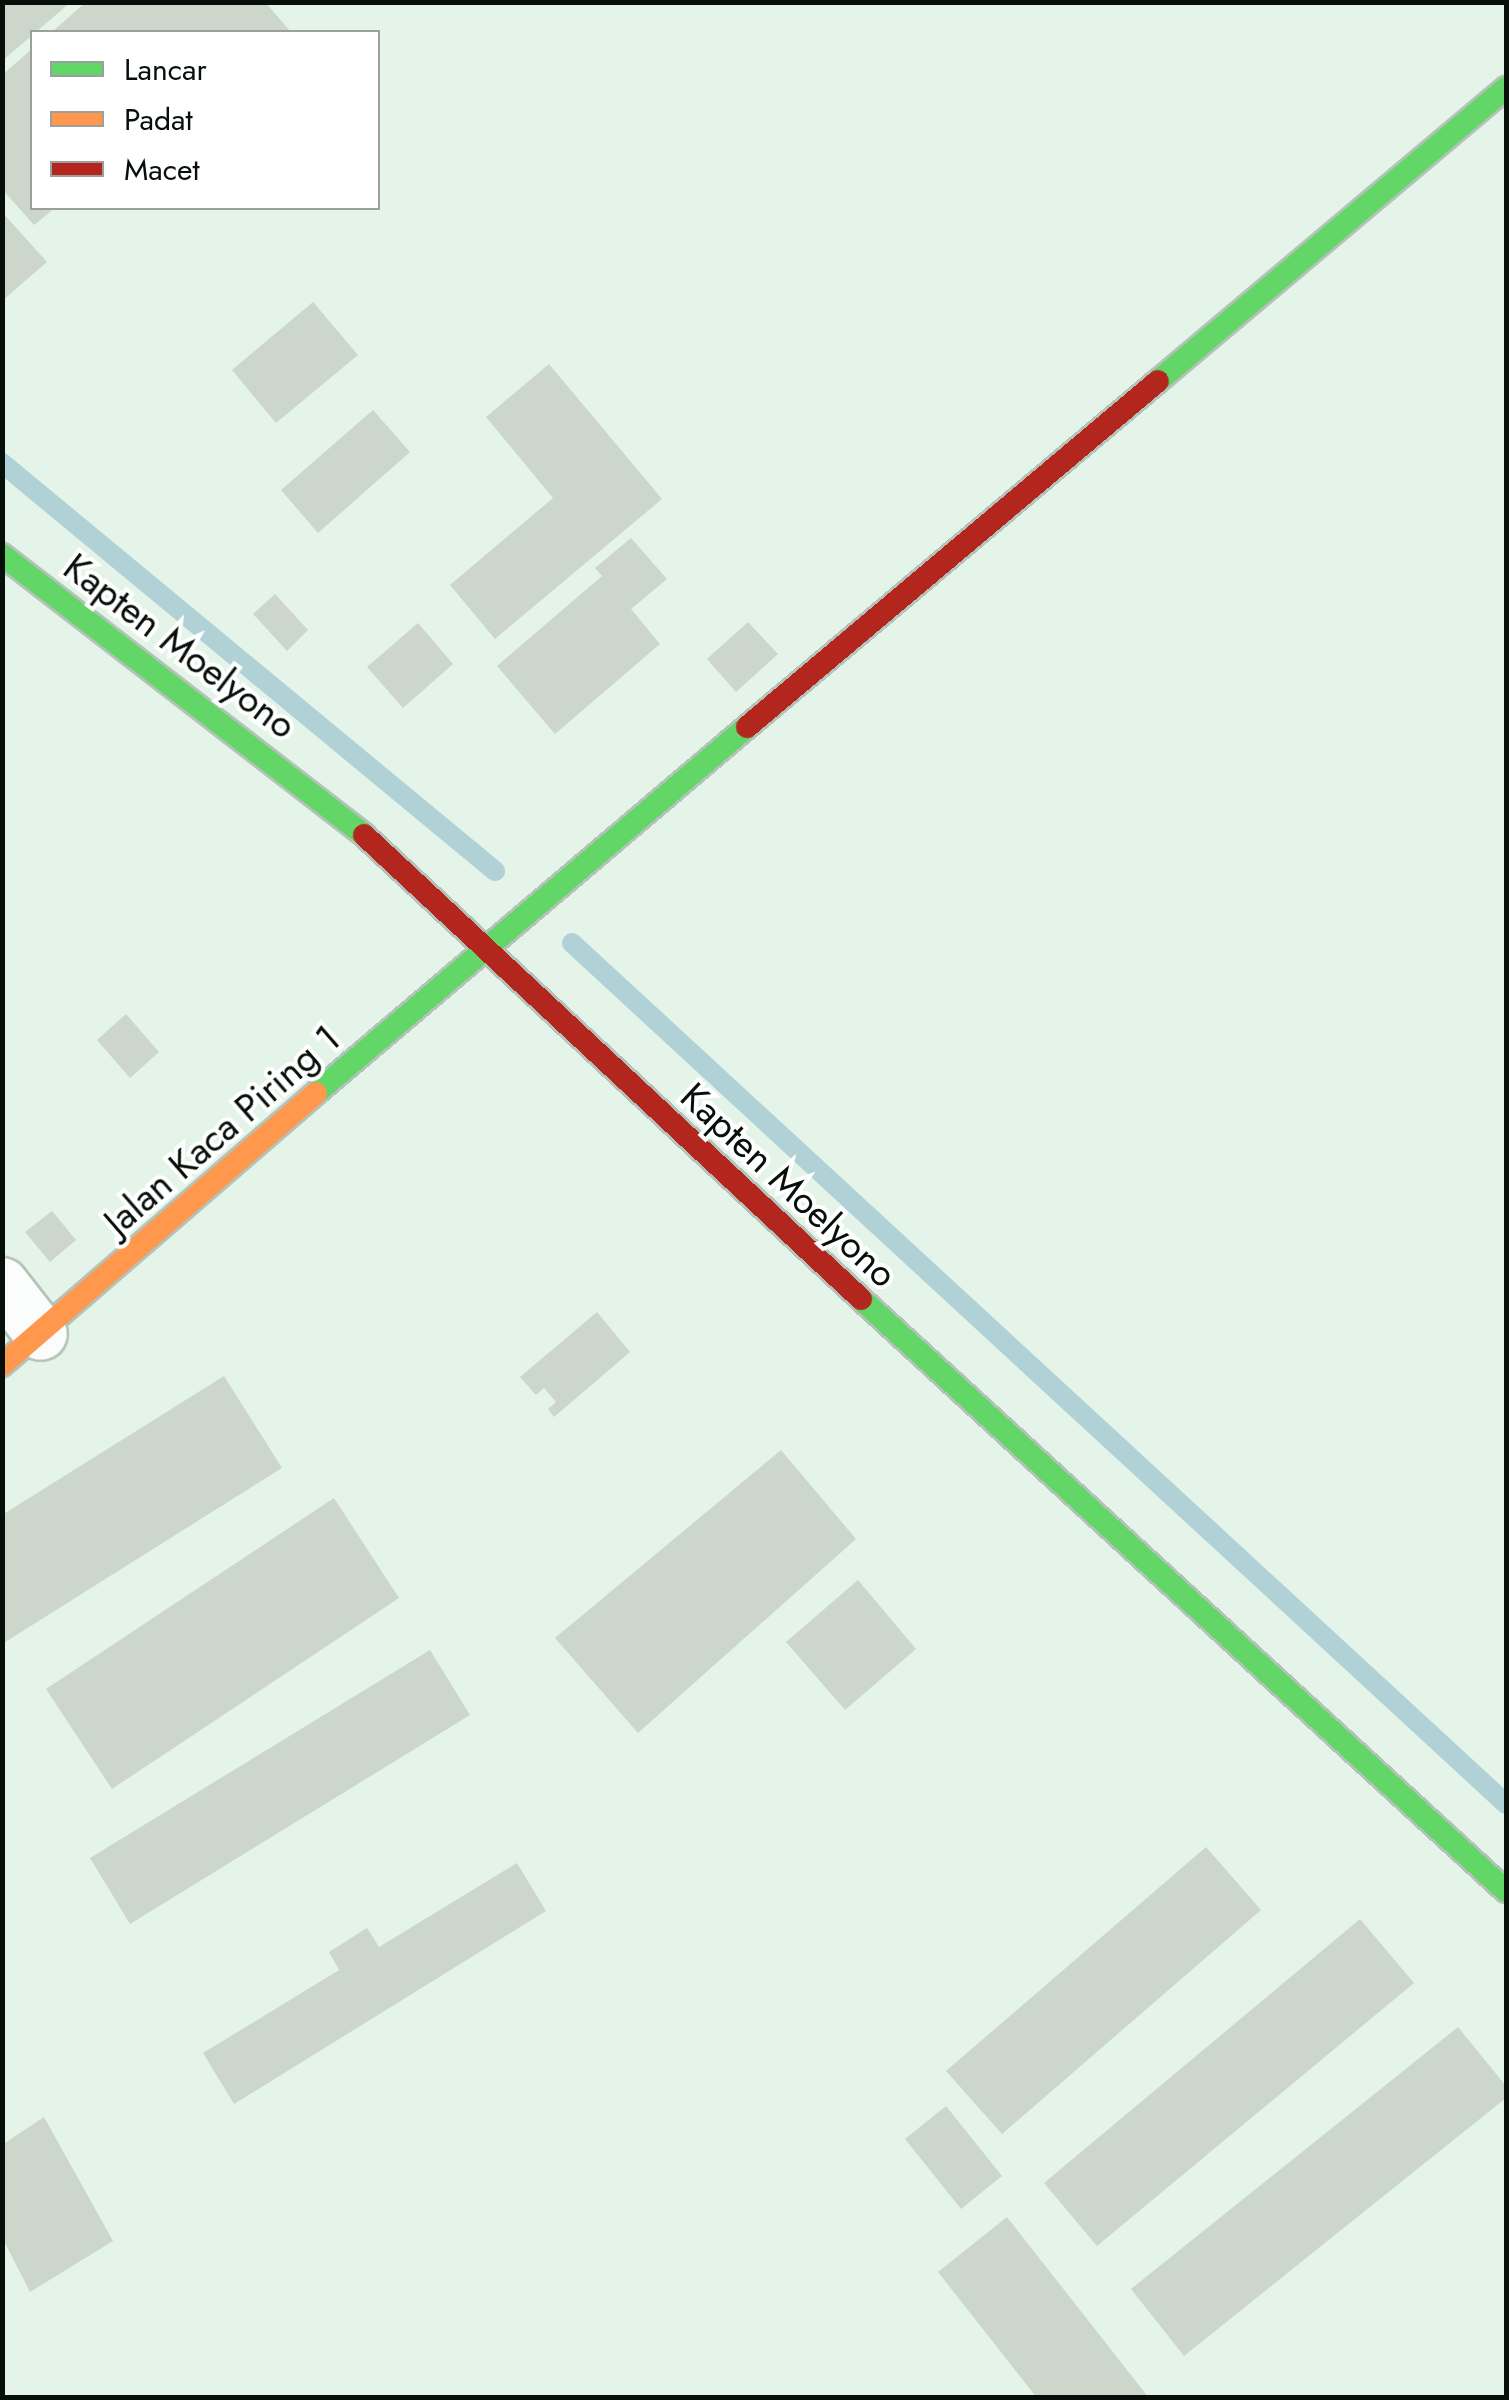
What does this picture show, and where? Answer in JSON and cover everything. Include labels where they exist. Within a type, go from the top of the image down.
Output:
[{"type":"street","name":"Jalan Kaca Piring 1","points":[[22,1350],[486,947],[1506,88]]},
{"type":"street","name":"Kapten Moelyono","points":[[2,555],[260,749],[486,947],[1078,1502],[1506,1891]]},
{"type":"street","points":[[2,1284],[22,1350]]},
{"type":"building","points":[[2,2],[71,2],[38,30],[30,30],[30,37],[2,61]]},
{"type":"building","points":[[86,2],[265,2],[289,30],[54,30]]},
{"type":"building","points":[[30,51],[30,210],[53,210],[34,225],[2,189],[2,75]]},
{"type":"building","points":[[2,212],[47,262],[2,301]]},
{"type":"building","points":[[313,302],[358,355],[276,423],[232,370]]},
{"type":"building","points":[[549,364],[662,499],[495,639],[450,585],[553,498],[486,417]]},
{"type":"building","points":[[373,410],[410,452],[318,533],[281,490]]},
{"type":"building","points":[[631,538],[667,579],[631,609],[660,644],[555,734],[497,666],[602,576],[595,568]]},
{"type":"building","points":[[275,594],[308,630],[287,651],[253,614]]},
{"type":"building","points":[[748,622],[778,654],[736,692],[707,659]]},
{"type":"building","points":[[418,623],[453,664],[403,708],[367,667]]},
{"type":"building","points":[[126,1014],[159,1052],[130,1078],[97,1040]]},
{"type":"building","points":[[52,1211],[76,1240],[50,1262],[25,1232]]},
{"type":"building","points":[[597,1312],[630,1352],[554,1417],[548,1409],[556,1402],[544,1388],[536,1395],[520,1377]]},
{"type":"building","points":[[224,1376],[282,1468],[2,1644],[2,1515]]},
{"type":"building","points":[[781,1450],[856,1539],[638,1733],[555,1638]]},
{"type":"building","points":[[334,1498],[399,1598],[112,1789],[46,1689]]},
{"type":"building","points":[[858,1580],[916,1649],[845,1710],[786,1642]]},
{"type":"building","points":[[430,1650],[470,1715],[130,1924],[90,1858]]},
{"type":"building","points":[[1206,1847],[1261,1910],[1002,2134],[946,2071]]},
{"type":"building","points":[[517,1863],[546,1911],[234,2104],[203,2053],[339,1970],[329,1952],[367,1928],[379,1947]]},
{"type":"building","points":[[1360,1919],[1414,1983],[1097,2246],[1044,2183]]},
{"type":"building","points":[[1458,2027],[1506,2086],[1506,2098],[1184,2356],[1131,2289]]},
{"type":"building","points":[[946,2106],[1002,2176],[961,2209],[905,2139]]},
{"type":"building","points":[[44,2117],[113,2241],[30,2292],[2,2237],[2,2145]]},
{"type":"building","points":[[1007,2217],[1149,2398],[1037,2398],[938,2272]]},
{"type":"waterway","points":[[2,463],[495,871]]},
{"type":"waterway","points":[[572,943],[1506,1804]]},
{"type":"traffic: fast","points":[[1158,381],[1506,88]]},
{"type":"traffic: fast","points":[[2,555],[364,835]]},
{"type":"traffic: fast","points":[[316,1093],[747,727]]},
{"type":"traffic: fast","points":[[861,1299],[1506,1891]]},
{"type":"traffic: slow","points":[[2,1365],[316,1093]]},
{"type":"traffic: jam","points":[[747,727],[1158,381]]},
{"type":"traffic: jam","points":[[364,835],[861,1299]]}]
